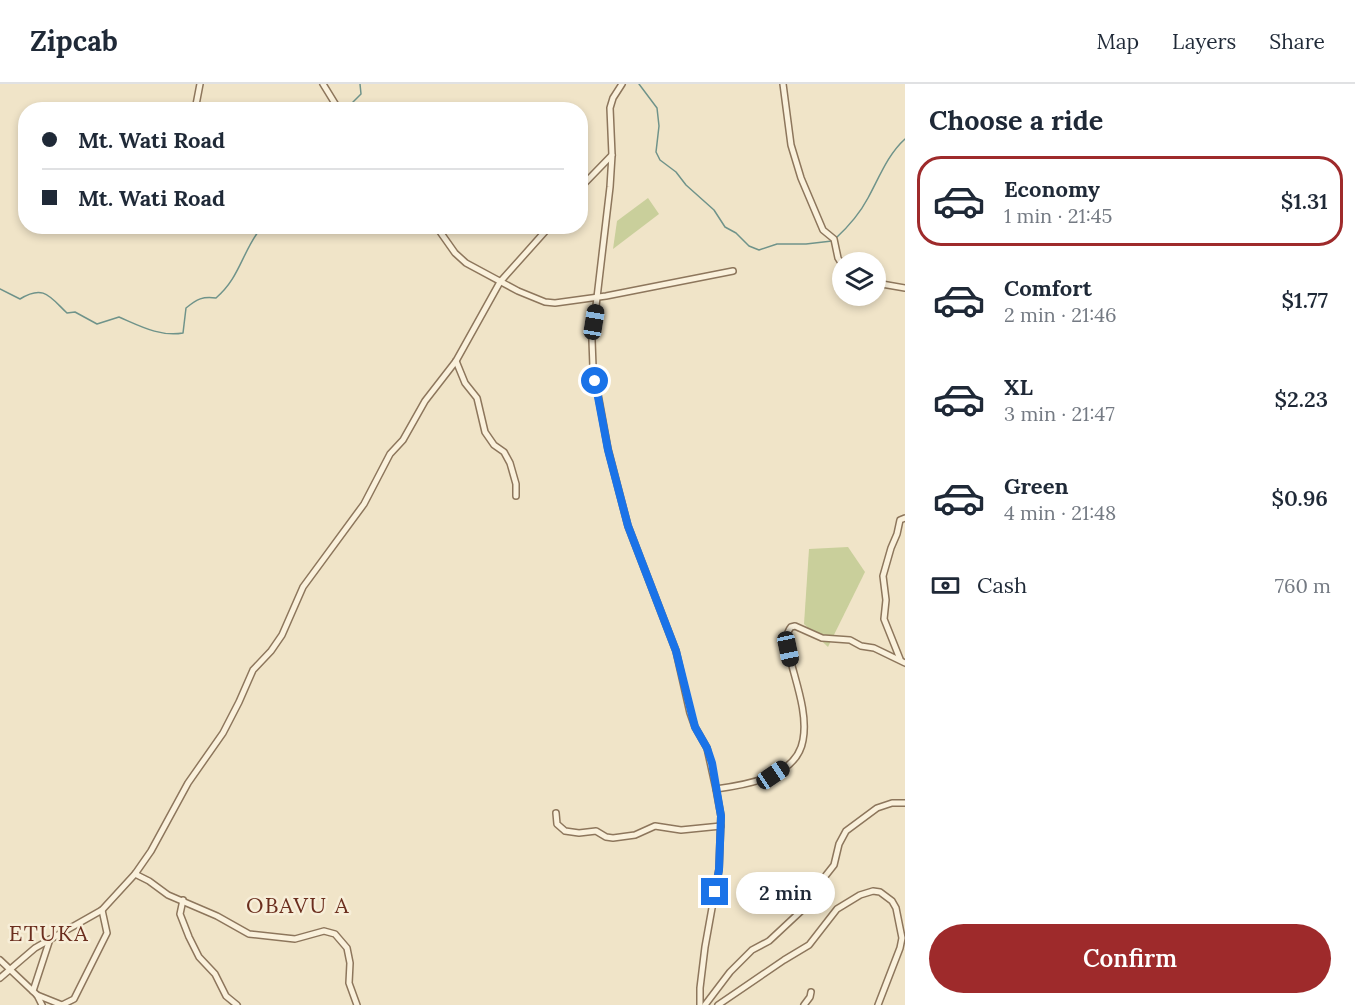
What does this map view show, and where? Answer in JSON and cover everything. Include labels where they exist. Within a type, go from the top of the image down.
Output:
[{"type":"street","points":[[197,102],[200,84]]},
{"type":"street","points":[[323,84],[334,102]]},
{"type":"street","points":[[622,84],[610,108],[612,155],[592,340],[592,367],[612,468],[628,526],[676,651],[690,713],[707,748],[716,789],[721,826],[719,870],[705,947],[700,1005]]},
{"type":"street","points":[[783,84],[791,145],[801,178],[823,230],[834,239],[837,252]]},
{"type":"street","points":[[588,180],[612,155]]},
{"type":"street","points":[[442,234],[455,253],[466,263],[500,282],[545,302],[555,303],[597,297],[734,270]]},
{"type":"street","points":[[0,978],[35,948],[102,910],[135,874],[152,850],[188,783],[223,733],[253,670],[282,635],[298,595],[364,504],[390,454],[403,440],[425,401],[456,361],[500,282],[543,234]]},
{"type":"street","points":[[886,285],[905,288]]},
{"type":"street","points":[[456,361],[465,383],[477,398],[485,432],[510,462],[516,484],[516,496]]},
{"type":"street","points":[[903,661],[884,619],[886,600],[883,576],[900,520],[905,518]]},
{"type":"street","points":[[716,789],[761,781],[795,759],[801,749],[804,739],[803,717],[788,649],[787,635],[791,627],[795,626],[822,638],[850,640],[903,661]]},
{"type":"street","points":[[705,1005],[730,972],[752,950],[769,941],[814,899],[819,884],[834,865],[839,844],[846,831],[877,808],[892,803],[905,803]]},
{"type":"street","points":[[556,813],[557,824],[565,831],[579,833],[596,831],[609,838],[635,835],[655,826],[681,831],[721,826]]},
{"type":"street","points":[[135,874],[149,880],[168,895],[217,916],[249,934],[295,939],[324,931],[335,934],[347,948],[350,963],[349,984],[357,1005]]},
{"type":"street","points":[[718,1005],[808,945],[837,909],[860,895],[873,891],[880,892],[892,901],[896,908],[902,938],[878,1005]]},
{"type":"street","points":[[183,900],[180,914],[199,957],[215,974],[226,996],[237,1005]]},
{"type":"street","points":[[35,993],[62,1005],[74,999],[107,933],[102,910]]},
{"type":"street","points":[[35,993],[50,939]]},
{"type":"street","points":[[0,960],[35,993],[42,1005]]},
{"type":"street","points":[[804,1005],[811,992]]},
{"type":"green space","points":[[648,198],[659,214],[613,249],[617,221]]},
{"type":"green space","points":[[848,547],[865,572],[828,647],[804,624],[809,549]]},
{"type":"waterway","points":[[353,102],[361,94],[360,84]]},
{"type":"waterway","points":[[639,84],[657,108],[659,126],[656,152],[660,160],[676,172],[686,185],[714,210],[725,227],[736,233],[749,246],[759,250],[777,244],[832,241]]},
{"type":"waterway","points":[[836,238],[861,209],[889,159],[905,139]]},
{"type":"waterway","points":[[0,289],[20,299],[35,293],[46,294],[67,313],[75,312],[97,324],[119,317],[158,332],[183,333],[186,308],[200,299],[216,298],[224,290],[235,275],[257,234]]},
{"type":"district","name":"OBAVU A","points":[[298,905]]},
{"type":"district","name":"ETUKA","points":[[49,933]]},
{"type":"route","points":[[595,381],[614,477],[628,526],[676,651],[690,713],[712,763],[721,816],[719,870],[715,892]]}]
